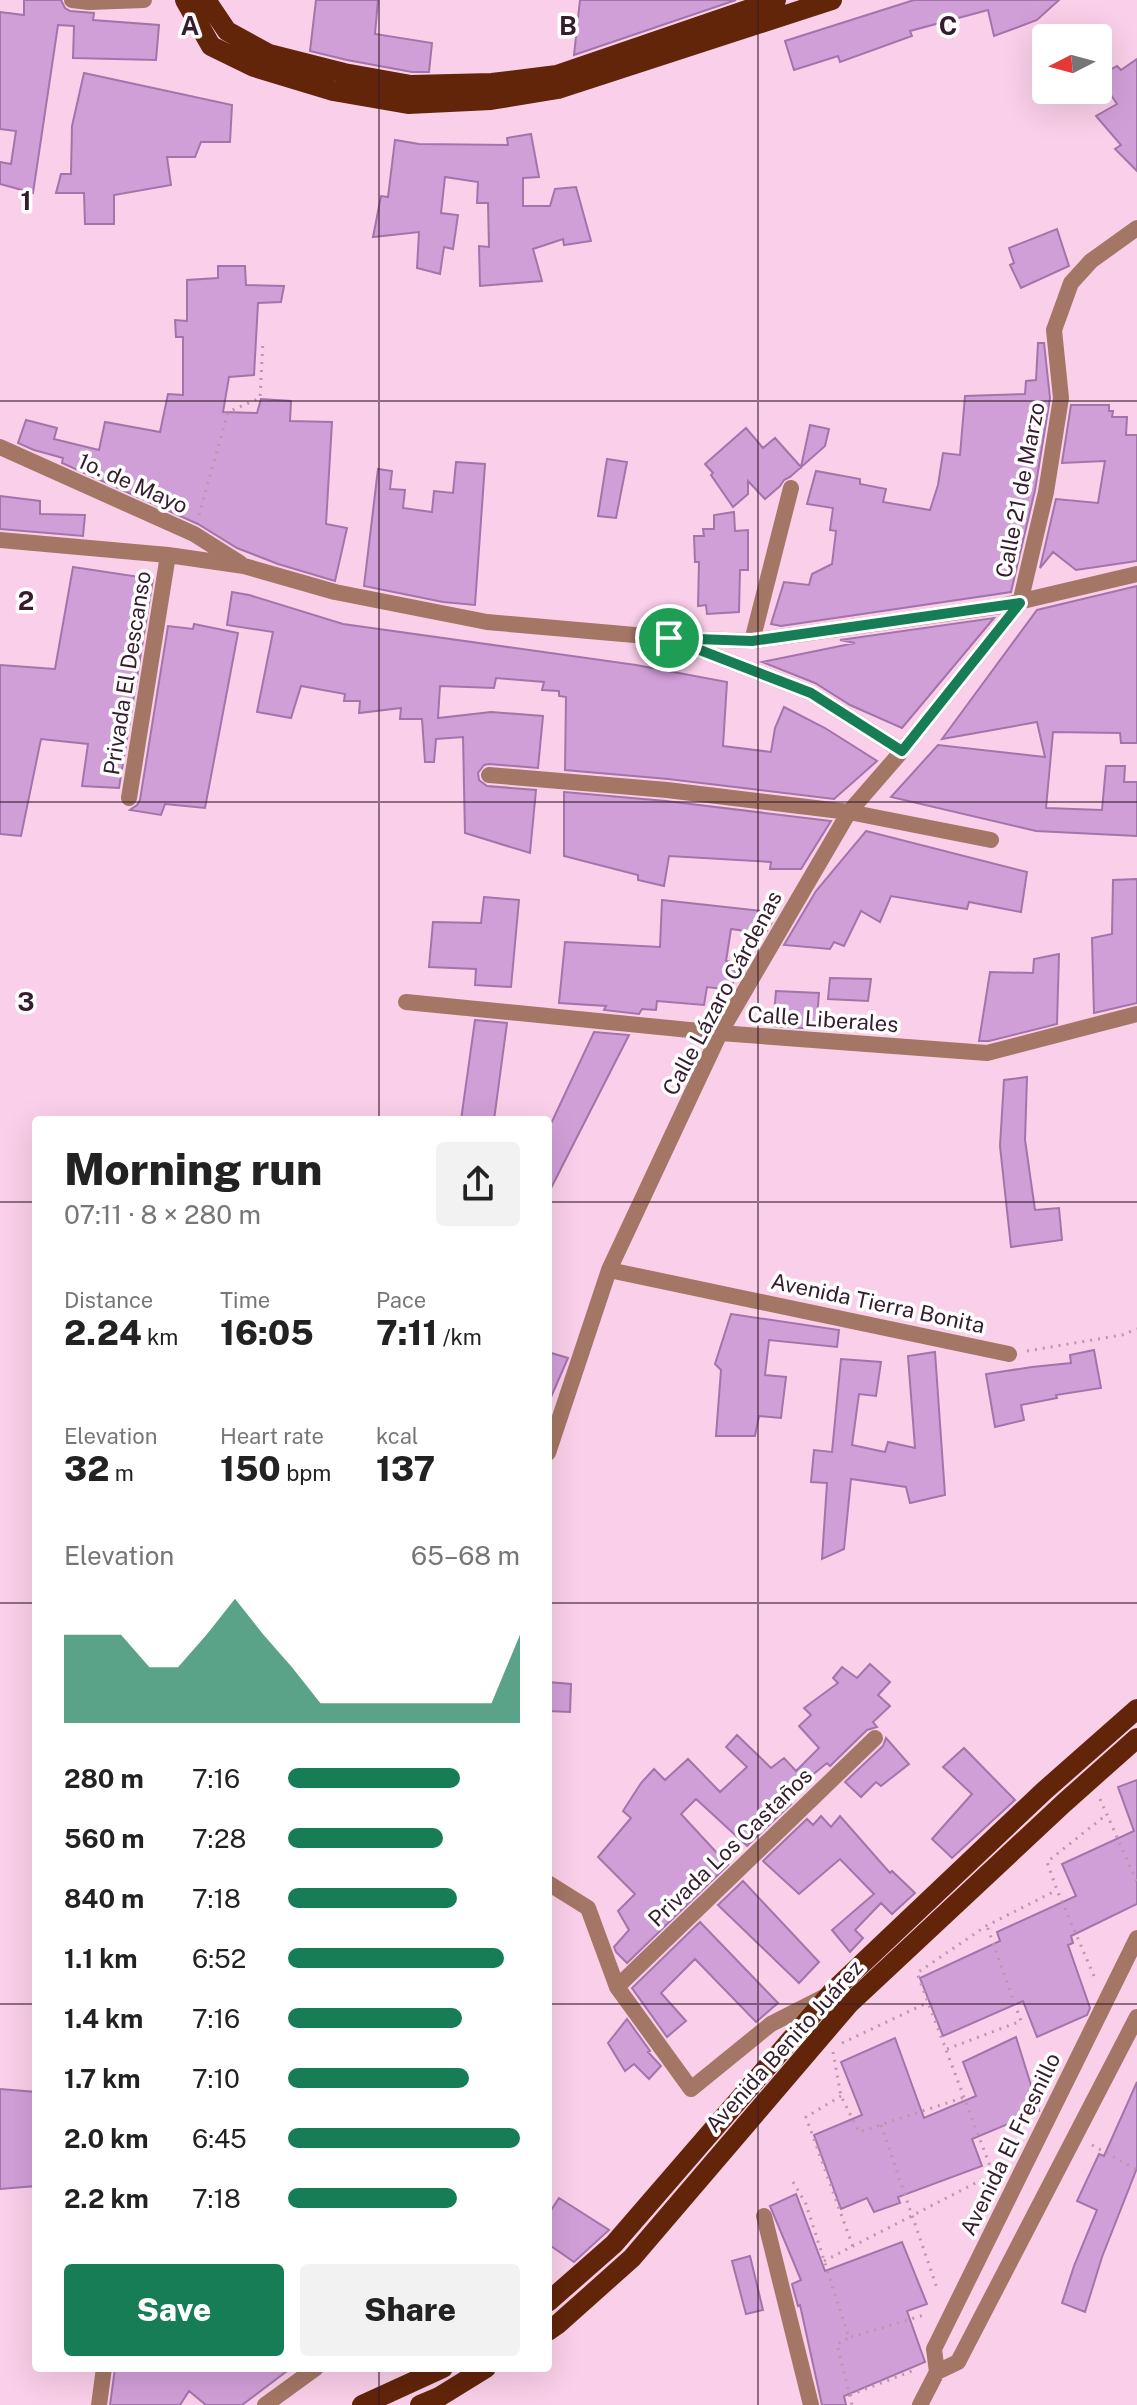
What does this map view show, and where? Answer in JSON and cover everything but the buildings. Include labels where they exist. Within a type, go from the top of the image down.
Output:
[{"type":"main road","points":[[185,0],[211,46],[254,67],[333,91],[408,104],[491,100],[558,89],[832,0]]},
{"type":"main road","points":[[206,0],[227,31],[269,54],[344,73],[411,85],[492,83],[557,75],[776,0]]},
{"type":"main road","name":"Avenida Benito Juárez","points":[[552,2298],[614,2244],[832,1992],[1044,1791],[1137,1709]]},
{"type":"main road","name":"Avenida Benito Juárez","points":[[552,2328],[632,2258],[849,2004],[1137,1738]]},
{"type":"main road","points":[[362,2405],[436,2372]]},
{"type":"main road","points":[[420,2405],[443,2401],[481,2372]]},
{"type":"street","points":[[81,1],[144,0]]},
{"type":"street","name":"Calle 21 de Marzo","points":[[1020,603],[1046,492],[1061,398],[1054,330],[1071,283],[1091,261],[1130,239],[1137,228]]},
{"type":"street","name":"1o. de Mayo","points":[[0,447],[194,534],[244,566]]},
{"type":"street","points":[[752,641],[791,488]]},
{"type":"street","points":[[0,540],[168,555],[244,566],[335,592],[487,622],[669,638],[752,641],[1020,603],[1137,574]]},
{"type":"street","name":"Privada El Descanso","points":[[129,798],[168,555]]},
{"type":"street","name":"Calle Lázaro Cárdenas","points":[[552,1441],[609,1270],[720,1033],[849,812],[1020,603]]},
{"type":"street","points":[[669,638],[811,693],[902,751]]},
{"type":"street","points":[[489,775],[667,790],[849,812],[991,840]]},
{"type":"street","name":"Calle Liberales","points":[[406,1002],[720,1033],[987,1053],[1137,1014]]},
{"type":"street","name":"Avenida Tierra Bonita","points":[[609,1270],[1009,1354]]},
{"type":"street","name":"Privada Los Castaños","points":[[617,1987],[875,1738]]},
{"type":"street","points":[[552,1886],[588,1908],[617,1987],[691,2089],[771,2024],[832,1992]]},
{"type":"street","name":"Avenida El Fresnillo","points":[[920,2405],[937,2372],[934,2349],[1137,1938]]},
{"type":"street","name":"Avenida El Fresnillo","points":[[937,2372],[958,2362],[1137,2017]]},
{"type":"street","points":[[764,2216],[811,2405]]},
{"type":"street","points":[[99,2405],[103,2372]]},
{"type":"street","points":[[265,2405],[310,2372]]},
{"type":"street","points":[[436,2372],[443,2401]]},
{"type":"path","points":[[194,534],[228,412],[260,398],[263,340]]},
{"type":"path","name":"Avenida Tierra Bonita","points":[[1009,1354],[1122,1335],[1137,1329]]},
{"type":"path","points":[[1099,1796],[1137,1882]]},
{"type":"path","points":[[1094,1976],[1047,1862],[1106,1815]]},
{"type":"path","points":[[824,2261],[993,2174],[917,1973],[986,1926],[1057,1890]]},
{"type":"path","points":[[947,2049],[1021,2021],[986,1926]]},
{"type":"path","points":[[929,2002],[832,2048],[841,2096],[859,2132],[965,2097]]},
{"type":"path","points":[[841,2096],[806,2117],[853,2247]]},
{"type":"path","points":[[881,2125],[937,2288]]},
{"type":"path","points":[[1092,2145],[1137,2170]]},
{"type":"path","points":[[793,2182],[806,2204],[849,2338]]},
{"type":"path","points":[[852,2405],[837,2344],[924,2315]]},
{"type":"path","points":[[850,2395],[912,2371]]},
{"type":"route","points":[[1020,603],[902,751],[811,693],[669,638],[752,641],[1020,603]]}]
